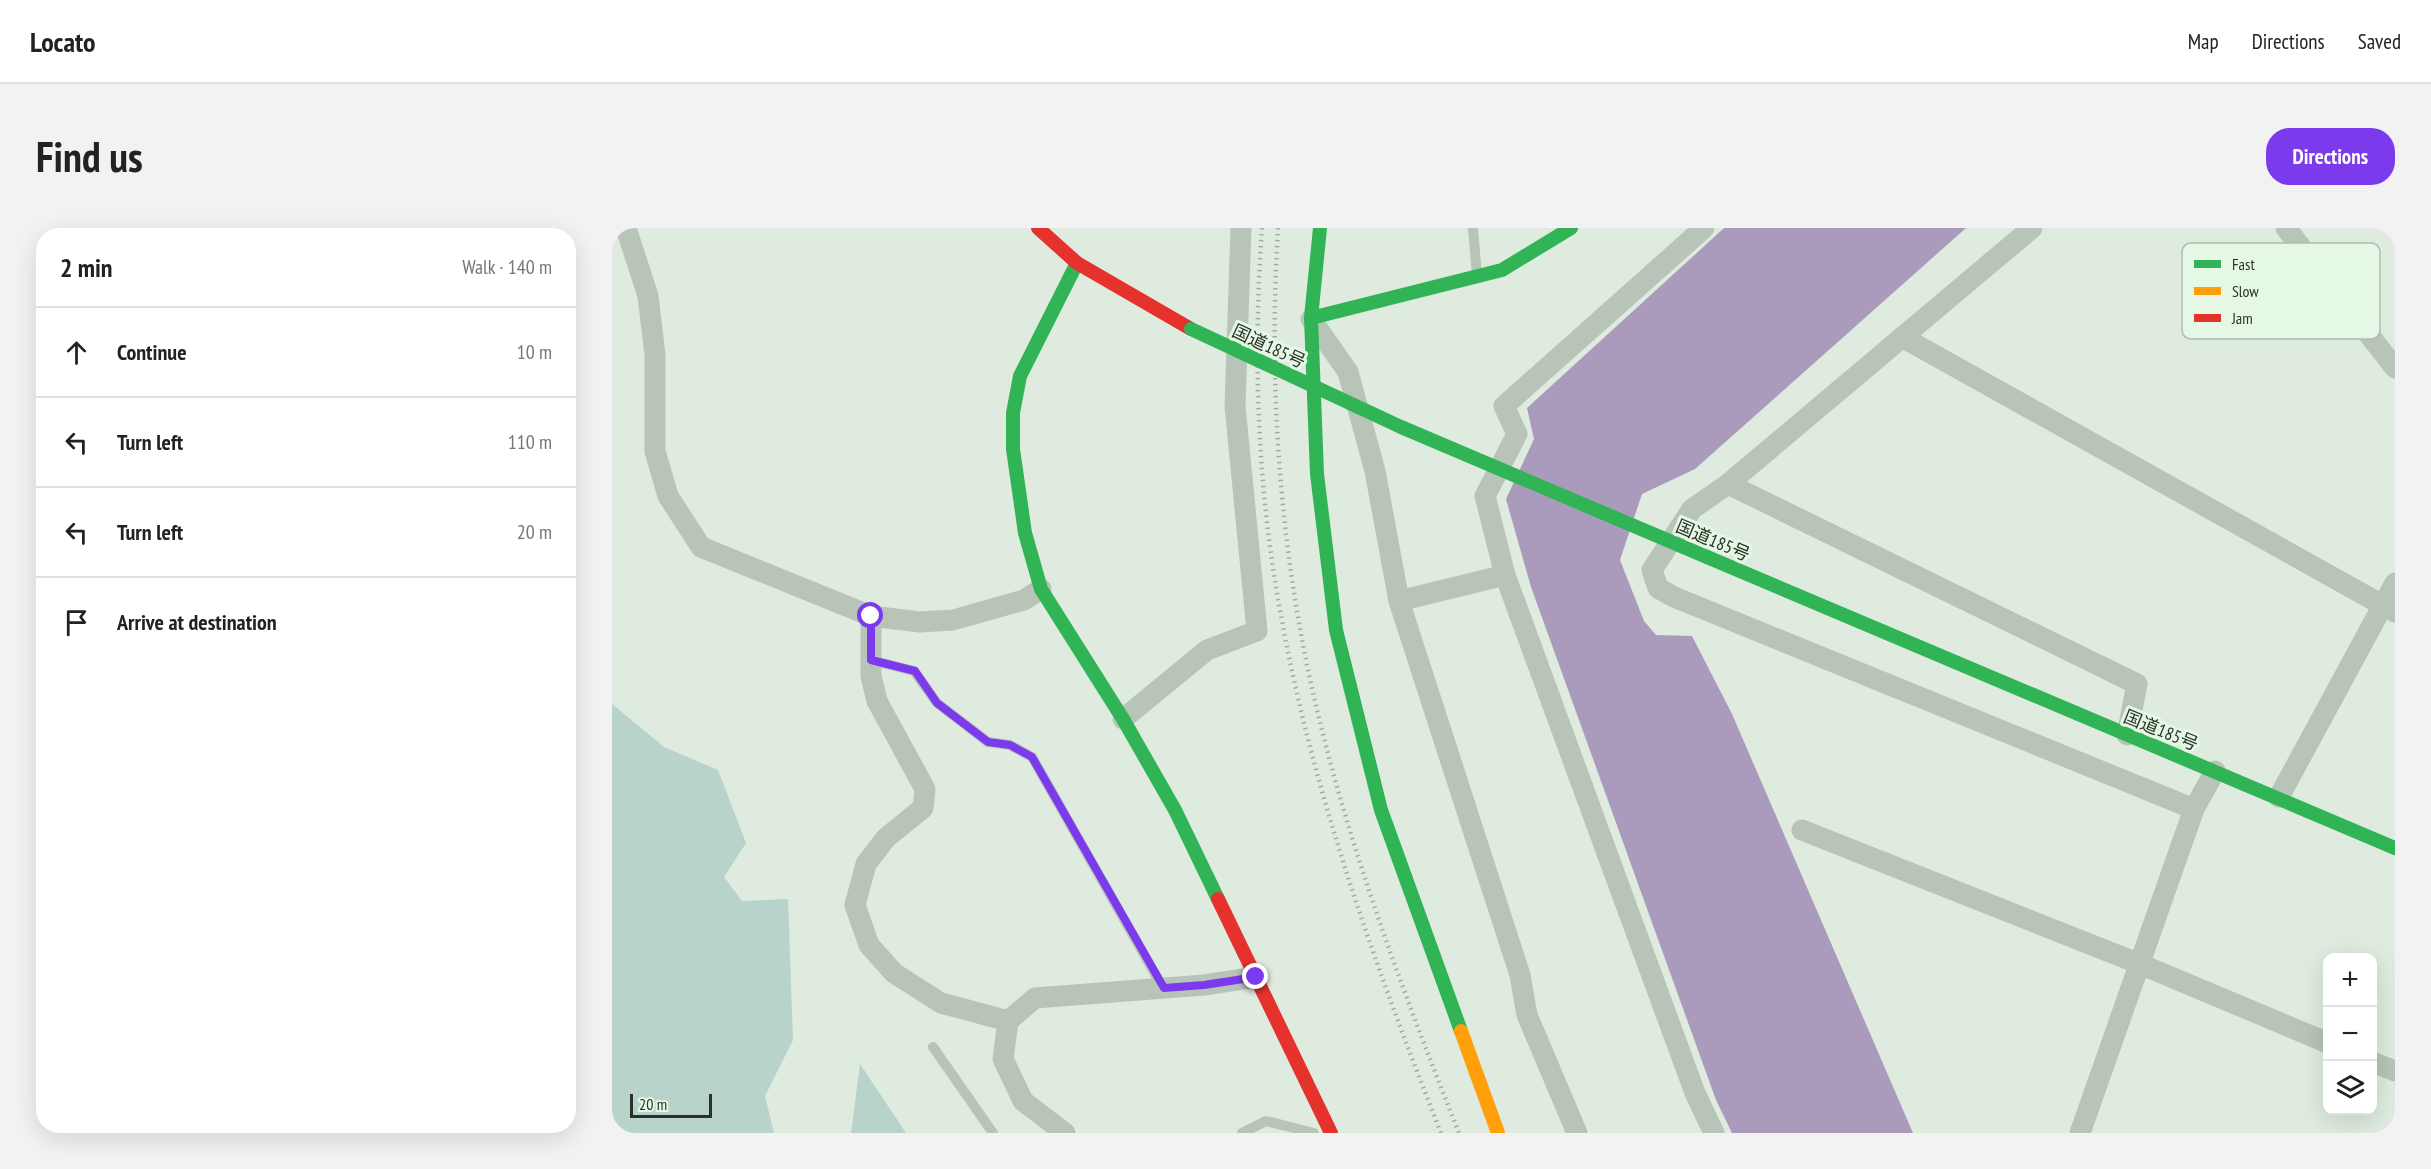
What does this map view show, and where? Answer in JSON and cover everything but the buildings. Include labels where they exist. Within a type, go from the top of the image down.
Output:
[{"type":"main road","name":"国道185号","points":[[1038,228],[1077,263],[1191,329],[1401,427],[2395,848]]},
{"type":"main road","points":[[1320,228],[1311,318],[1317,474],[1336,630],[1381,810],[1498,1133]]},
{"type":"main road","points":[[1311,318],[1502,270],[1571,228]]},
{"type":"main road","points":[[1077,263],[1020,376],[1012,413],[1013,449],[1025,533],[1041,589],[1123,719],[1175,810],[1331,1133]]},
{"type":"street","points":[[626,228],[648,296],[655,355],[655,451],[668,496],[701,547],[871,616],[920,622],[953,620],[1023,600],[1041,589]]},
{"type":"street","points":[[1123,719],[1207,650],[1257,631],[1235,406],[1241,228]]},
{"type":"street","points":[[1704,228],[1504,406],[1517,434],[1485,496],[1505,575],[1695,1093],[1714,1133]]},
{"type":"street","points":[[2032,228],[1728,484],[1692,509],[1652,570],[1658,588],[1674,597],[2194,809]]},
{"type":"street","points":[[2286,228],[2298,243]]},
{"type":"street","points":[[1311,318],[1348,372],[1375,471],[1399,601],[1520,975],[1527,1015],[1577,1133]]},
{"type":"street","points":[[1902,337],[2388,610]]},
{"type":"street","points":[[2372,339],[2395,368]]},
{"type":"street","points":[[1728,484],[2136,684],[2127,735]]},
{"type":"street","points":[[1399,601],[1505,575]]},
{"type":"street","points":[[2279,797],[2388,610],[2395,583]]},
{"type":"street","points":[[871,616],[871,676],[877,701],[925,789],[923,808],[886,838],[866,864],[855,905],[868,945],[894,973],[941,1004],[1008,1021]]},
{"type":"street","points":[[2085,1131],[2194,809],[2215,771]]},
{"type":"street","points":[[1802,830],[2140,964],[2323,1041]]},
{"type":"street","points":[[1065,1133],[1023,1101],[1003,1059],[1008,1021],[1035,998],[1204,985],[1256,977]]},
{"type":"street","points":[[2377,1064],[2395,1071]]},
{"type":"lane","points":[[1473,228],[1477,276]]},
{"type":"lane","points":[[871,660],[915,671],[937,703],[988,742],[1010,745],[1032,757],[1164,988]]},
{"type":"lane","points":[[933,1047],[993,1133]]},
{"type":"lane","points":[[1242,1133],[1266,1121],[1314,1133]]},
{"type":"shaded area","points":[[1724,228],[1966,228],[1695,469],[1642,494],[1620,560],[1644,621],[1656,635],[1692,636],[1732,714],[1913,1133],[1732,1133],[1716,1100],[1531,587],[1506,499],[1534,439],[1527,408]]},
{"type":"shaded area","points":[[612,704],[664,747],[718,770],[746,843],[724,877],[742,901],[788,899],[793,1040],[765,1096],[774,1133],[612,1133]]},
{"type":"shaded area","points":[[860,1064],[906,1133],[851,1133]]},
{"type":"railway","points":[[1262,228],[1258,324],[1262,468],[1272,563],[1293,677],[1309,744],[1347,875],[1392,1005],[1441,1133]]},
{"type":"railway","points":[[1278,228],[1275,284],[1278,450],[1289,561],[1308,670],[1355,847],[1394,962],[1459,1133]]},
{"type":"traffic: fast","points":[[1320,228],[1311,318],[1317,474],[1336,630],[1381,810],[1461,1031]]},
{"type":"traffic: fast","points":[[1311,318],[1502,270],[1571,228]]},
{"type":"traffic: fast","points":[[1077,263],[1020,376],[1013,413],[1013,449],[1025,533],[1041,589],[1123,719],[1175,810],[1218,899]]},
{"type":"traffic: fast","points":[[1191,329],[1401,427],[1707,557]]},
{"type":"traffic: fast","points":[[1707,557],[2395,848]]},
{"type":"traffic: slow","points":[[1461,1031],[1498,1133]]},
{"type":"traffic: jam","points":[[1038,228],[1077,263],[1191,329]]},
{"type":"traffic: jam","points":[[1218,899],[1331,1133]]},
{"type":"route","points":[[871,616],[871,660],[915,671],[937,703],[988,742],[1010,745],[1032,757],[1164,988],[1256,977]]}]
